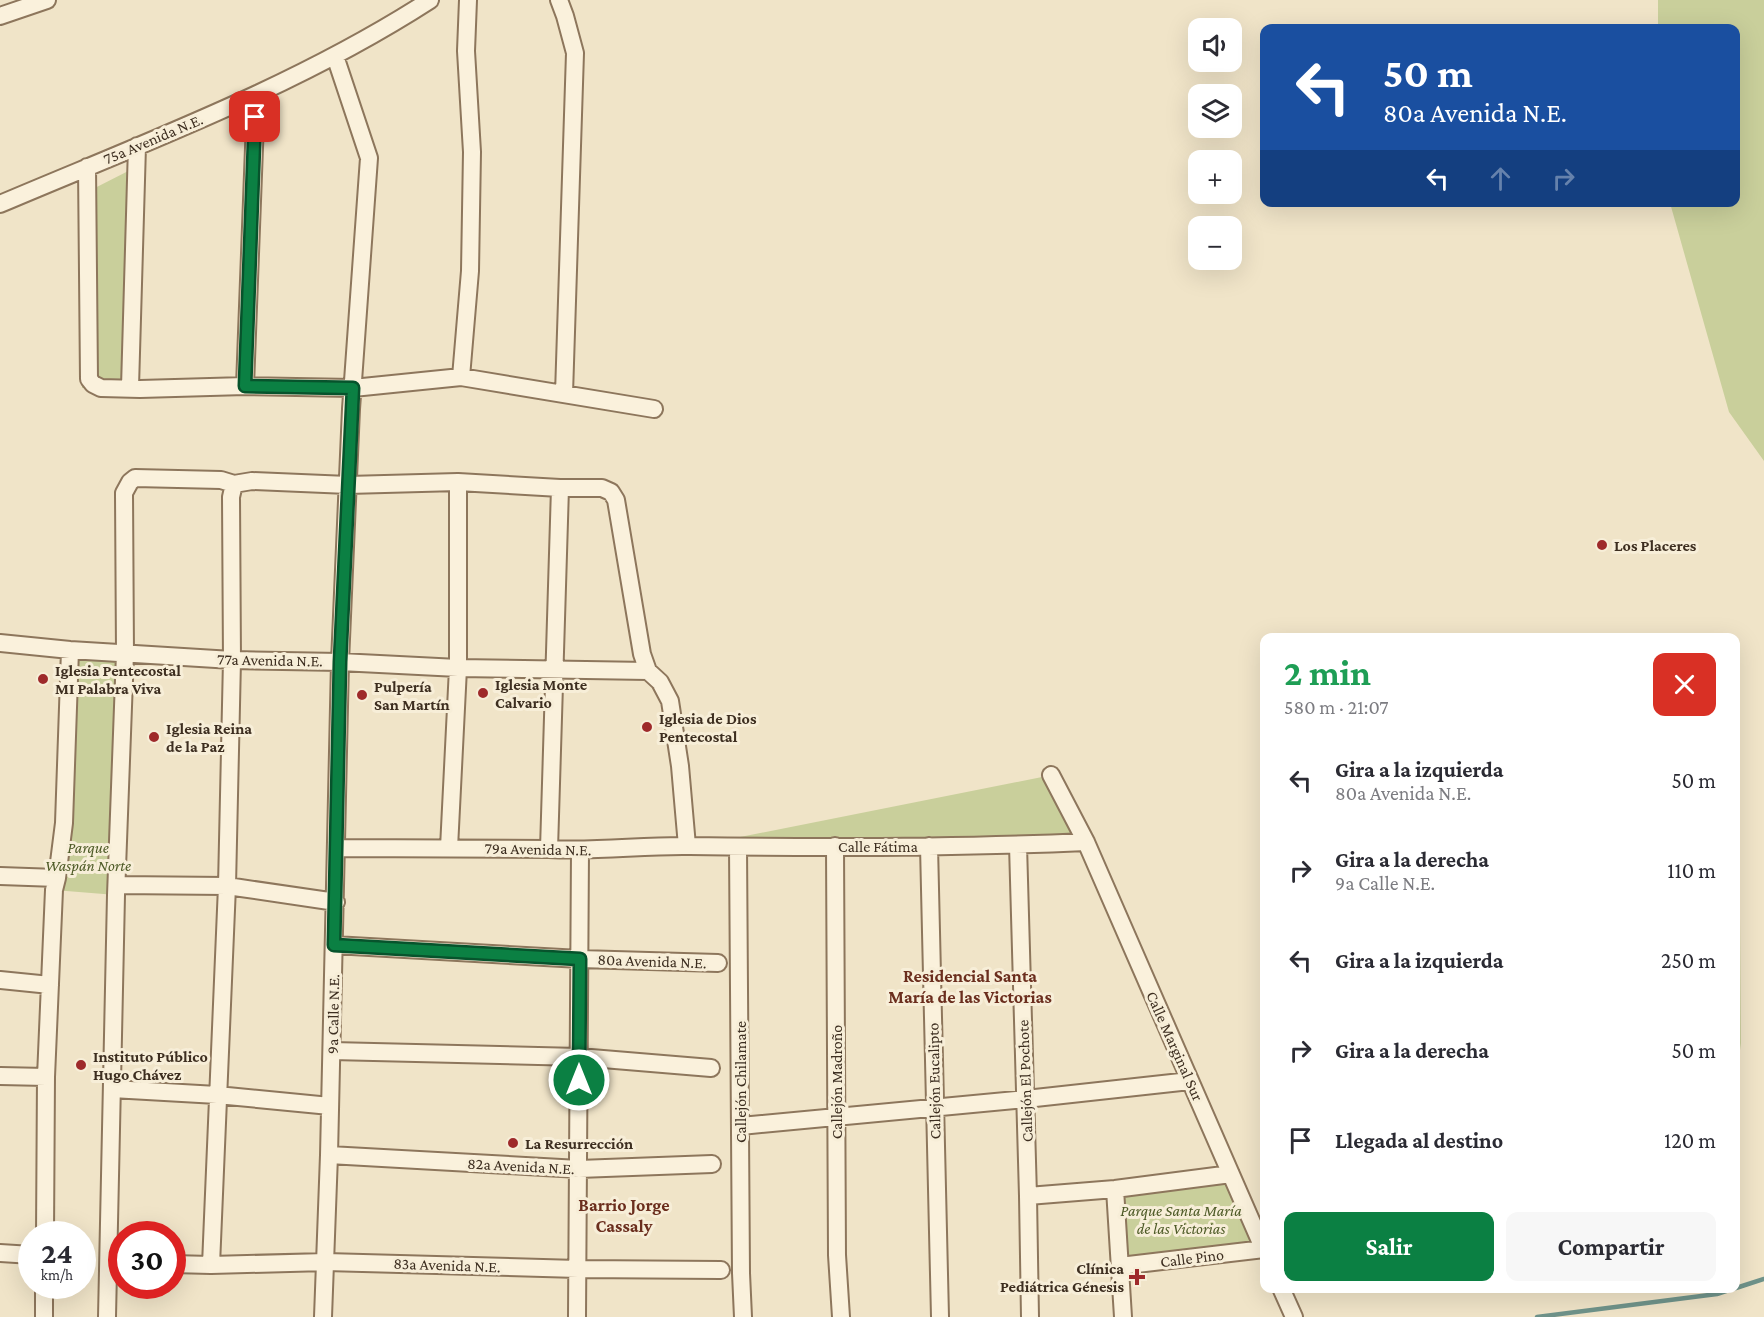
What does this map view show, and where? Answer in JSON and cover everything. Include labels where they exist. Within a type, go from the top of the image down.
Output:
[{"type":"street","points":[[0,16],[47,0]]},
{"type":"street","points":[[461,376],[470,271],[472,152],[466,51],[468,0]]},
{"type":"street","points":[[559,0],[575,53],[564,394]]},
{"type":"street","name":"75a Avenida N.E.","points":[[0,204],[256,95],[335,57],[426,1]]},
{"type":"street","name":"9a Calle N.E.","points":[[323,1317],[336,902],[340,662],[351,409],[369,158],[335,57]]},
{"type":"street","points":[[245,386],[256,95]]},
{"type":"street","points":[[130,387],[137,146]]},
{"type":"street","points":[[87,167],[89,379],[100,388],[245,386],[353,388],[461,376],[654,409]]},
{"type":"street","points":[[114,1221],[112,1089],[125,653],[124,493],[135,478],[220,480],[234,484],[252,481],[348,485],[458,482],[602,488],[611,492],[616,500],[642,654],[648,671],[660,682],[670,701],[680,766],[687,846]]},
{"type":"street","points":[[449,848],[458,668],[458,482]]},
{"type":"street","points":[[210,1265],[227,886],[232,660],[231,497],[234,484]]},
{"type":"street","points":[[549,849],[560,488]]},
{"type":"street","name":"77a Avenida N.E.","points":[[0,643],[70,651],[232,660],[340,662],[458,668],[648,671]]},
{"type":"street","points":[[45,1221],[46,1077],[54,890],[64,824],[70,651]]},
{"type":"street","name":"Calle Marginal Sur","points":[[1051,775],[1086,842],[1260,1241]]},
{"type":"street","name":"Calle Fátima","points":[[738,847],[1018,845],[1086,842]]},
{"type":"street","name":"Callejón El Pochote","points":[[1018,845],[1030,1317]]},
{"type":"street","name":"79a Avenida N.E.","points":[[337,848],[580,851],[687,846],[738,847]]},
{"type":"street","name":"Callejón Madroño","points":[[836,846],[837,1255],[841,1317]]},
{"type":"street","name":"Callejón Eucalipto","points":[[929,846],[940,1317]]},
{"type":"street","name":"Callejón Chilamate","points":[[738,847],[743,1317]]},
{"type":"street","points":[[578,1317],[580,851]]},
{"type":"street","points":[[0,876],[57,878]]},
{"type":"street","points":[[117,885],[227,886],[336,902]]},
{"type":"street","name":"80a Avenida N.E.","points":[[334,945],[580,959],[718,963]]},
{"type":"street","points":[[0,980],[50,985]]},
{"type":"street","points":[[332,1051],[579,1057],[711,1068]]},
{"type":"street","points":[[0,1076],[46,1077]]},
{"type":"street","points":[[741,1126],[1190,1081]]},
{"type":"street","points":[[112,1089],[217,1095],[330,1106]]},
{"type":"street","name":"82a Avenida N.E.","points":[[329,1155],[579,1169],[712,1164]]},
{"type":"street","points":[[1028,1196],[1115,1189],[1231,1174]]},
{"type":"street","points":[[1115,1189],[1123,1317]]},
{"type":"street","name":"Calle Pino","points":[[1120,1266],[1260,1250]]},
{"type":"street","points":[[0,1254],[18,1255]]},
{"type":"street","name":"83a Avenida N.E.","points":[[186,1264],[326,1262],[578,1269],[721,1270]]},
{"type":"street","points":[[1283,1293],[1294,1317]]},
{"type":"street","points":[[44,1299],[44,1317]]},
{"type":"street","points":[[107,1317],[110,1299]]},
{"type":"green space","points":[[1658,0],[1764,0],[1764,461],[1729,412],[1671,207],[1740,207],[1740,24],[1658,24]]},
{"type":"green space","points":[[144,163],[134,387],[82,388],[85,193]]},
{"type":"green space","name":"Parque Waspán Norte","points":[[70,650],[121,653],[116,895],[54,890]]},
{"type":"green space","points":[[1047,776],[1080,842],[730,839]]},
{"type":"green space","points":[[1740,917],[1741,1043],[1740,1050]]},
{"type":"green space","name":"Parque Santa María de las Victorias","points":[[1229,1174],[1260,1240],[1260,1246],[1120,1266],[1115,1189]]},
{"type":"waterway","points":[[1740,1287],[1764,1279]]},
{"type":"waterway","points":[[1537,1317],[1720,1293]]},
{"type":"place","name":"Los Placeres","points":[[1602,545]]},
{"type":"place","name":"Iglesia Pentecostal MI Palabra Viva","points":[[43,679]]},
{"type":"place","name":"Iglesia Monte Calvario","points":[[483,693]]},
{"type":"place","name":"Pulpería San Martín","points":[[362,695]]},
{"type":"place","name":"Iglesia de Dios Pentecostal","points":[[647,727]]},
{"type":"place","name":"Iglesia Reina de la Paz","points":[[154,737]]},
{"type":"place","name":"Instituto Público Hugo Chávez","points":[[81,1065]]},
{"type":"place","name":"La Resurrección","points":[[513,1143]]},
{"type":"place","name":"Clínica Pediátrica Génesis","points":[[1137,1277]]},
{"type":"district","name":"Residencial Santa María de las Victorias","points":[[970,986]]},
{"type":"district","name":"Barrio Jorge Cassaly","points":[[624,1215]]},
{"type":"route","points":[[255,117],[245,386],[353,388],[340,662],[334,945],[580,959],[579,1080]]}]
